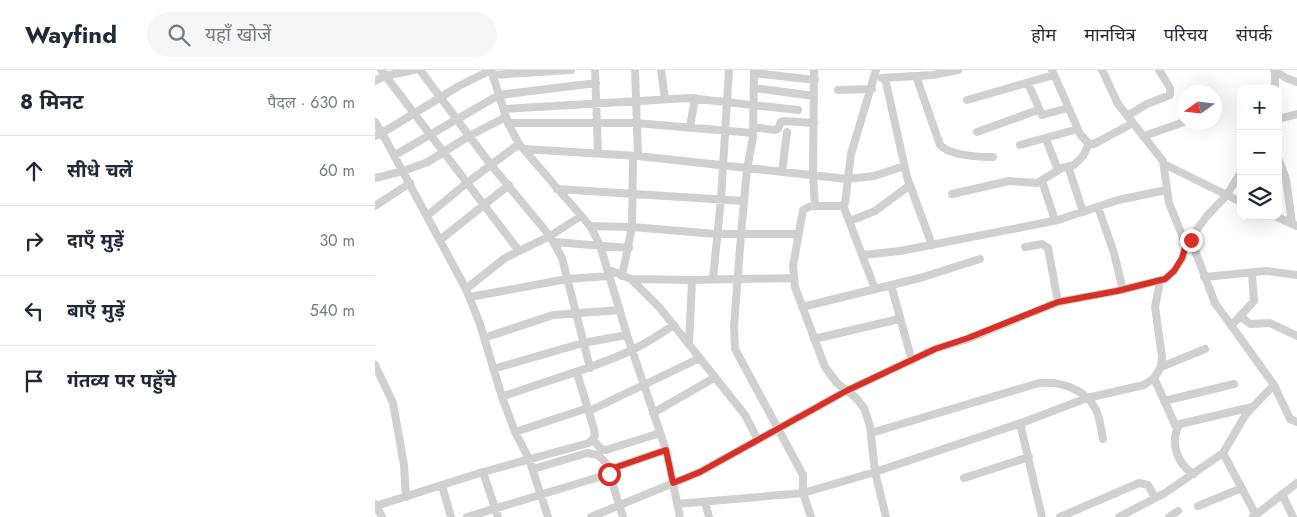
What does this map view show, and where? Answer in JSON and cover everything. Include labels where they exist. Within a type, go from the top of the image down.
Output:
[{"type":"street","points":[[375,81],[383,73],[414,70]]},
{"type":"street","points":[[421,70],[491,165],[552,239],[567,279],[590,368]]},
{"type":"street","points":[[379,134],[442,97],[491,72],[553,73],[571,70]]},
{"type":"street","points":[[595,70],[598,154]]},
{"type":"street","points":[[622,276],[632,227],[632,193],[636,156],[635,70]]},
{"type":"street","points":[[661,70],[665,99]]},
{"type":"street","points":[[713,279],[721,199],[729,70]]},
{"type":"street","points":[[814,70],[813,175],[815,206]]},
{"type":"street","points":[[875,289],[843,205],[851,154],[875,74],[885,78],[958,70]]},
{"type":"street","points":[[1102,70],[1118,104],[1164,164],[1237,200]]},
{"type":"street","points":[[1127,116],[1147,104],[1170,95],[1170,88],[1159,70]]},
{"type":"street","points":[[811,517],[803,492],[803,475],[735,349],[734,326],[747,169],[753,130],[754,71],[815,80]]},
{"type":"street","points":[[1275,85],[1274,71],[1297,82]]},
{"type":"street","points":[[491,72],[507,120],[522,146],[590,226],[600,246],[627,335],[661,433],[680,517]]},
{"type":"street","points":[[967,100],[1028,83],[1053,72],[1078,129],[1089,144]]},
{"type":"street","points":[[383,73],[519,251]]},
{"type":"street","points":[[783,92],[785,76]]},
{"type":"street","points":[[916,76],[922,98],[943,149],[993,157]]},
{"type":"street","points":[[885,78],[904,166],[932,246]]},
{"type":"street","points":[[395,155],[457,117],[499,95],[596,83]]},
{"type":"street","points":[[1028,83],[1038,110],[1045,116],[1069,108]]},
{"type":"street","points":[[754,88],[814,96]]},
{"type":"street","points":[[838,90],[872,89]]},
{"type":"street","points":[[796,122],[800,94]]},
{"type":"street","points":[[690,127],[695,98]]},
{"type":"street","points":[[504,108],[695,98],[798,110]]},
{"type":"street","points":[[977,132],[1038,110]]},
{"type":"street","points":[[1282,118],[1297,114]]},
{"type":"street","points":[[375,178],[403,171],[445,153],[469,136],[507,120],[635,123],[725,130],[774,130],[778,128],[781,122],[814,123]]},
{"type":"street","points":[[375,122],[379,134],[395,155],[470,297],[502,397],[515,432],[529,459],[548,517]]},
{"type":"street","points":[[1089,144],[1094,144],[1133,123]]},
{"type":"street","points":[[1144,136],[1177,125]]},
{"type":"street","points":[[1020,145],[1078,129]]},
{"type":"street","points":[[782,172],[787,132]]},
{"type":"street","points":[[1047,138],[1058,170]]},
{"type":"street","points":[[952,194],[1009,181],[1037,183],[1058,170],[1078,161],[1089,144]]},
{"type":"street","points":[[428,215],[491,165],[522,146],[847,178],[874,176],[904,166]]},
{"type":"street","points":[[1164,164],[1166,190],[1215,303],[1274,385],[1290,419],[1297,422]]},
{"type":"street","points":[[1068,166],[1083,212]]},
{"type":"street","points":[[1282,168],[1286,179],[1294,225]]},
{"type":"street","points":[[591,517],[700,472],[757,438],[846,391],[935,349],[968,338],[1058,302],[1160,281],[1174,271],[1182,258],[1188,242],[1205,217],[1226,196],[1239,175]]},
{"type":"street","points":[[1042,181],[1055,220]]},
{"type":"street","points":[[375,206],[410,182]]},
{"type":"street","points":[[440,240],[509,185]]},
{"type":"street","points":[[850,221],[875,212],[910,185]]},
{"type":"street","points":[[557,189],[744,201]]},
{"type":"street","points":[[863,256],[932,246],[1055,220],[1166,190]]},
{"type":"street","points":[[843,205],[807,206],[803,210],[793,266],[794,278],[802,308],[825,367],[846,391],[857,398],[864,408],[871,433],[875,472],[886,517]]},
{"type":"street","points":[[1098,207],[1114,253],[1123,290]]},
{"type":"street","points":[[466,288],[505,258],[552,239],[581,216]]},
{"type":"street","points":[[1282,219],[1294,225]]},
{"type":"street","points":[[590,226],[632,227],[741,235],[798,234]]},
{"type":"street","points":[[552,239],[629,248]]},
{"type":"street","points":[[1025,248],[1041,244],[1049,248],[1058,302]]},
{"type":"street","points":[[802,308],[980,259]]},
{"type":"street","points":[[1204,277],[1252,274],[1266,271],[1297,276]]},
{"type":"street","points":[[470,297],[608,273],[631,279],[738,280],[794,278]]},
{"type":"street","points":[[1231,326],[1251,305],[1255,297],[1252,274]]},
{"type":"street","points":[[631,279],[674,325],[745,415],[757,438]]},
{"type":"street","points":[[689,345],[692,280]]},
{"type":"street","points":[[677,504],[803,492],[875,472],[1020,423],[1087,398],[1144,385],[1154,378],[1161,367],[1162,357],[1155,307],[1160,281]]},
{"type":"street","points":[[891,285],[912,361]]},
{"type":"street","points":[[484,338],[553,315],[620,310]]},
{"type":"street","points":[[1240,316],[1250,324],[1271,323],[1297,336]]},
{"type":"street","points":[[814,339],[899,319]]},
{"type":"street","points":[[502,397],[560,376],[590,368],[632,350],[674,325]]},
{"type":"street","points":[[493,369],[583,343],[627,335]]},
{"type":"street","points":[[1161,367],[1205,349]]},
{"type":"street","points":[[515,432],[588,410],[644,386],[700,358]]},
{"type":"street","points":[[375,365],[393,403],[404,465],[406,497]]},
{"type":"street","points":[[577,373],[594,429],[593,440],[601,449],[612,449],[661,433]]},
{"type":"street","points":[[653,413],[714,378]]},
{"type":"street","points":[[1154,378],[1177,429],[1175,438],[1177,456],[1186,470],[1194,474]]},
{"type":"street","points":[[871,433],[1039,383],[1060,383],[1087,398],[1095,408],[1103,439]]},
{"type":"street","points":[[1165,401],[1233,384]]},
{"type":"street","points":[[1119,517],[1194,474],[1223,453],[1238,425],[1252,407],[1274,385]]},
{"type":"street","points":[[1177,429],[1187,421],[1252,407]]},
{"type":"street","points":[[1020,423],[1042,517]]},
{"type":"street","points":[[382,517],[376,505],[593,440]]},
{"type":"street","points":[[467,517],[541,496],[666,450]]},
{"type":"street","points":[[533,470],[587,453],[598,454],[606,463],[623,517]]},
{"type":"street","points":[[1223,453],[1254,516],[1297,484]]},
{"type":"street","points":[[964,478],[1029,457]]},
{"type":"street","points":[[483,472],[498,517]]},
{"type":"street","points":[[1060,517],[1139,483],[1148,485],[1155,498]]},
{"type":"street","points":[[442,486],[451,517]]},
{"type":"street","points":[[1198,506],[1241,488]]},
{"type":"street","points":[[1282,494],[1293,517]]},
{"type":"street","points":[[705,502],[709,517]]},
{"type":"street","points":[[1169,517],[1179,511]]},
{"type":"route","points":[[609,474],[608,470],[666,450],[673,483],[700,472],[757,438],[846,391],[906,365],[935,349],[968,338],[1058,302],[1117,291],[1165,279],[1174,271],[1182,258],[1186,245],[1191,240]]}]
